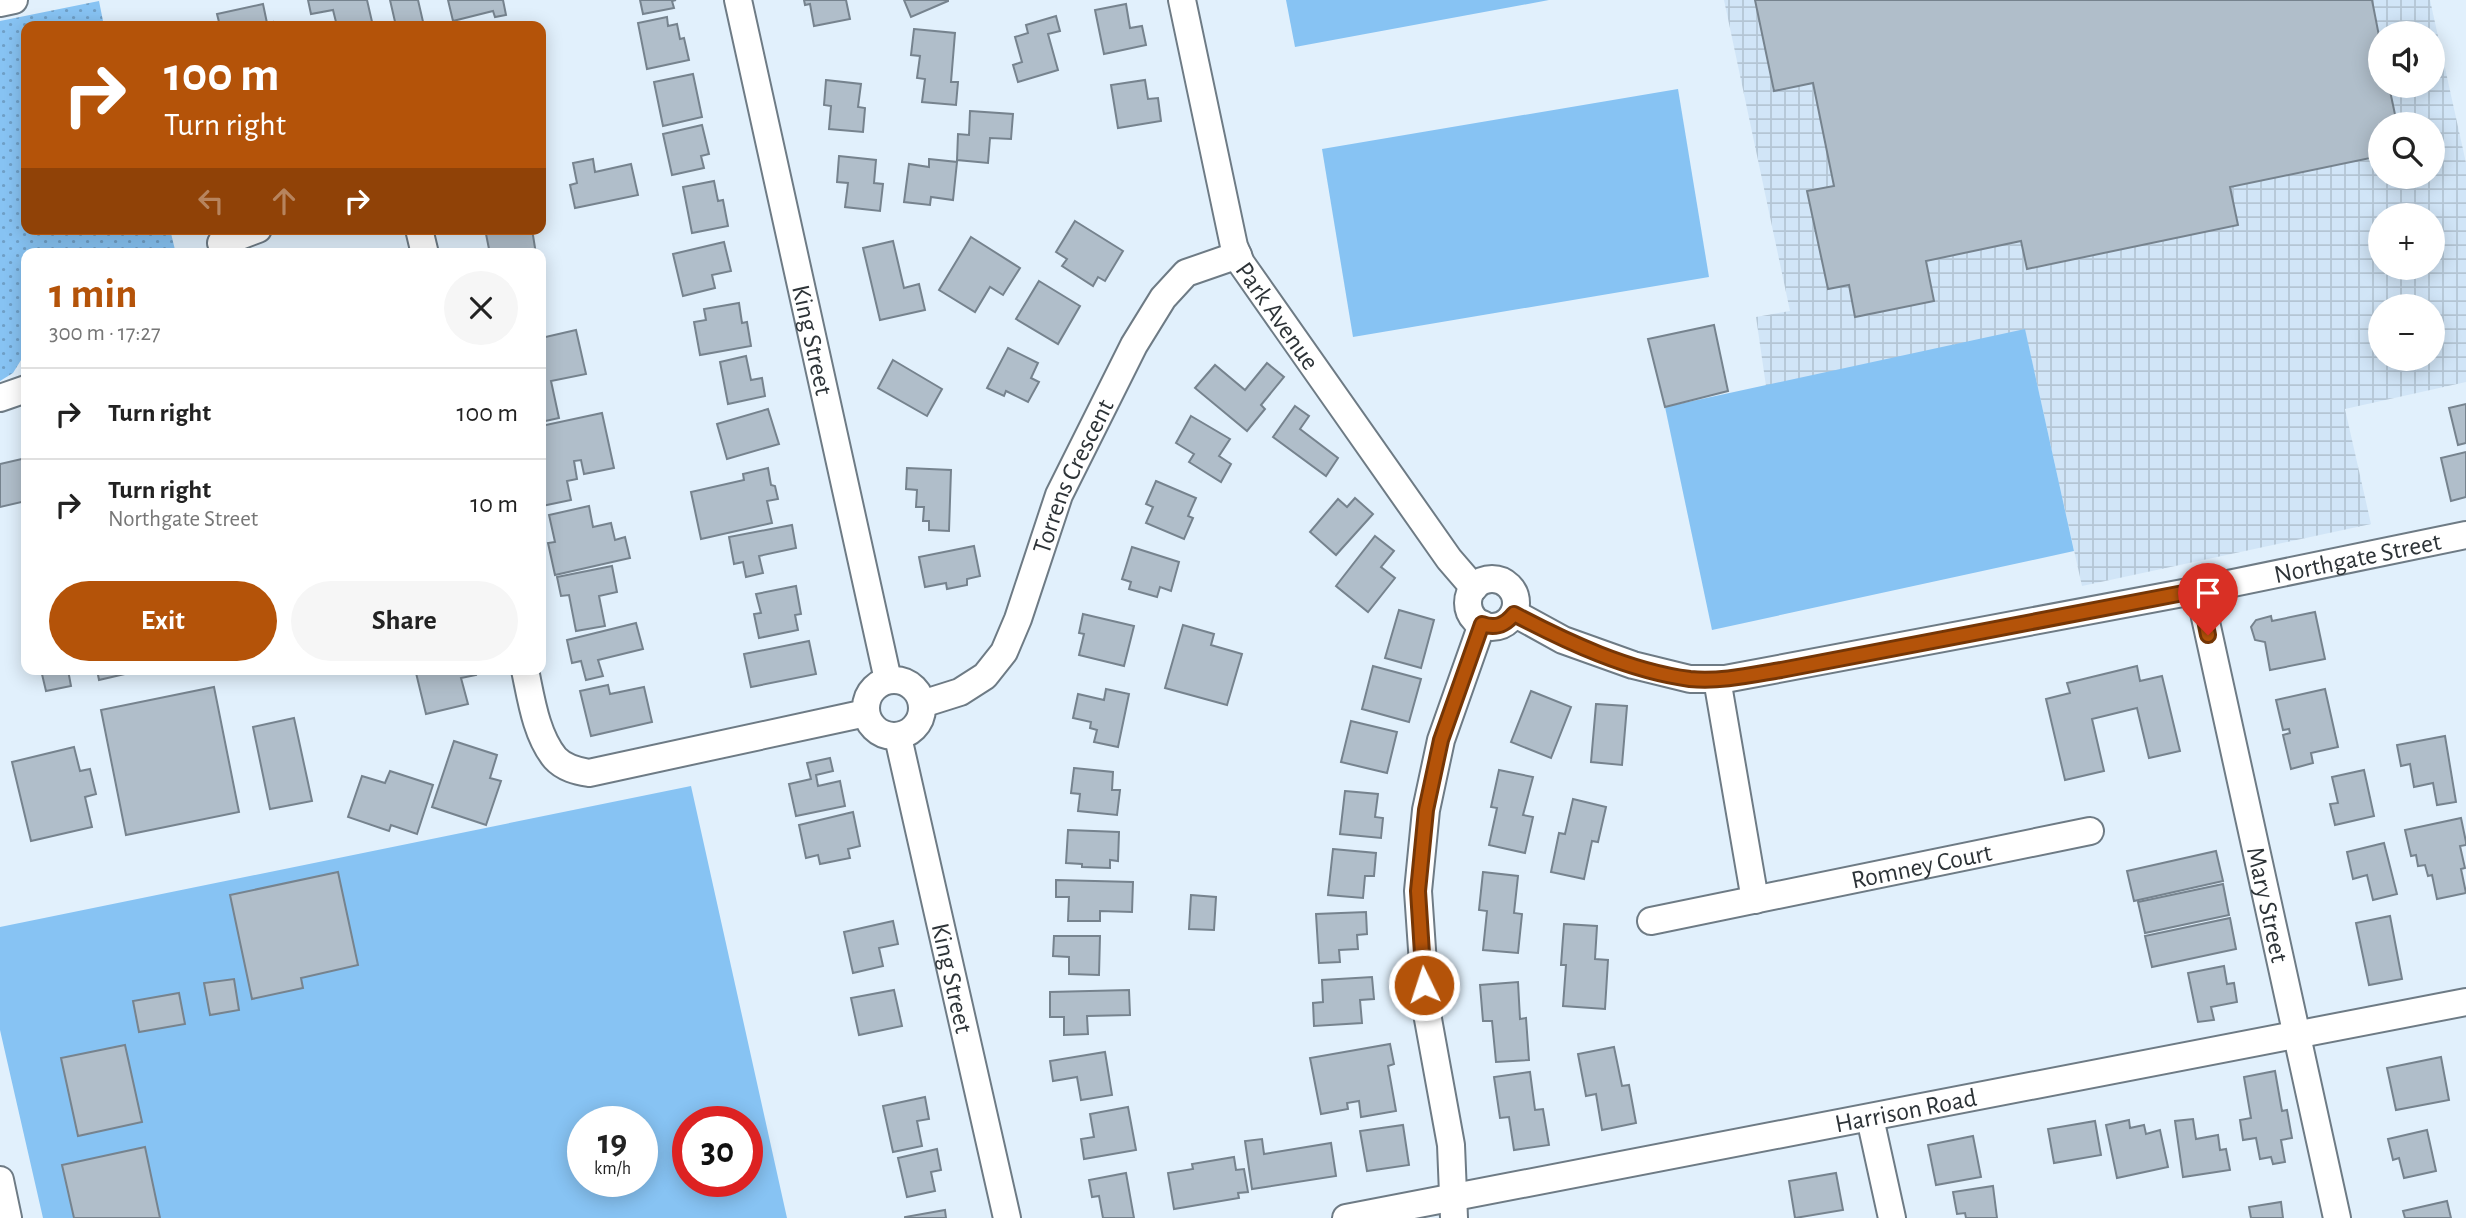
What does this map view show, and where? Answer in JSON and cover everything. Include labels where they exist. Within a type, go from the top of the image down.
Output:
[{"type":"street","points":[[0,3],[14,0]]},
{"type":"street","name":"King Street","points":[[738,0],[888,680]]},
{"type":"street","name":"Park Avenue","points":[[1182,0],[1238,255],[1301,351],[1411,507],[1448,559],[1474,587]]},
{"type":"street","points":[[221,243],[242,235]]},
{"type":"street","name":"Torrens Crescent","points":[[922,704],[960,692],[985,676],[1004,652],[1018,619],[1059,495],[1134,345],[1163,298],[1186,273],[1238,255]]},
{"type":"street","points":[[0,398],[21,391]]},
{"type":"street","name":"Northgate Street","points":[[1514,614],[1563,640],[1633,665],[1690,679],[1717,679],[1781,670],[2199,590],[2466,535]]},
{"type":"street","points":[[1489,579],[1508,584],[1516,598],[1514,614],[1502,625],[1489,627],[1482,624],[1472,615],[1469,605],[1469,597],[1474,587],[1489,579]]},
{"type":"street","name":"Mary Street","points":[[2199,590],[2337,1218]]},
{"type":"street","points":[[1453,1208],[1451,1145],[1426,1008],[1418,891],[1426,810],[1441,740],[1482,624]]},
{"type":"street","points":[[526,675],[533,705],[550,750],[556,759],[572,770],[589,773],[866,713]]},
{"type":"street","points":[[1717,679],[1755,900]]},
{"type":"street","points":[[888,680],[909,684],[918,692],[922,704],[919,723],[911,732],[898,737],[886,736],[873,729],[866,713],[866,700],[871,691],[888,680]]},
{"type":"street","name":"King Street","points":[[898,737],[1007,1218]]},
{"type":"street","name":"Romney Court","points":[[1651,921],[2090,831]]},
{"type":"street","name":"Harrison Road","points":[[1346,1218],[1453,1208],[1870,1118],[2466,1002]]},
{"type":"street","points":[[1870,1118],[1892,1218]]},
{"type":"street","points":[[0,1180],[8,1218]]},
{"type":"shaded area","points":[[1286,0],[1549,0],[1295,47]]},
{"type":"shaded area","points":[[1724,0],[2430,0],[2435,21],[2368,21],[2368,98],[2445,98],[2445,68],[2466,163],[2466,382],[2345,409],[2371,524],[2082,586],[2025,330],[1766,386],[1756,317],[1790,311]]},
{"type":"shaded area","points":[[99,1],[103,21],[21,21],[21,235],[171,235],[175,248],[21,248],[21,360],[13,373],[0,381],[0,21]]},
{"type":"shaded area","points":[[1678,89],[1709,277],[1353,337],[1322,149]]},
{"type":"shaded area","points":[[2025,329],[2074,551],[1712,630],[1665,407]]},
{"type":"shaded area","points":[[691,786],[762,1106],[672,1106],[672,1197],[763,1197],[763,1110],[787,1218],[43,1218],[0,1030],[0,927]]},
{"type":"building","points":[[308,0],[367,0],[372,21],[336,21],[333,10],[311,14]]},
{"type":"building","points":[[390,0],[418,0],[423,21],[395,21]]},
{"type":"building","points":[[448,0],[503,0],[506,15],[495,17],[493,11],[453,21]]},
{"type":"building","points":[[640,0],[676,0],[672,1],[674,8],[643,14]]},
{"type":"building","points":[[804,0],[846,0],[850,19],[814,26],[810,4],[805,5]]},
{"type":"building","points":[[904,0],[948,0],[948,1],[911,17]]},
{"type":"building","points":[[1755,0],[2372,0],[2376,21],[2368,21],[2368,98],[2392,98],[2394,112],[2368,112],[2368,158],[2230,187],[2238,225],[2027,269],[2021,241],[1926,261],[1934,301],[1855,317],[1849,285],[1828,289],[1807,191],[1834,186],[1813,83],[1774,91]]},
{"type":"building","points":[[263,4],[267,21],[219,21],[217,14]]},
{"type":"building","points":[[1126,4],[1130,28],[1142,26],[1146,45],[1104,54],[1095,10]]},
{"type":"building","points":[[1056,16],[1060,31],[1048,34],[1058,70],[1018,82],[1013,65],[1022,62],[1015,37],[1028,33],[1026,25]]},
{"type":"building","points":[[667,17],[668,26],[677,24],[680,39],[684,38],[689,60],[647,69],[638,23]]},
{"type":"building","points":[[914,29],[955,33],[951,82],[958,82],[956,105],[922,102],[925,79],[917,78],[920,56],[911,55]]},
{"type":"building","points":[[693,74],[702,117],[663,126],[654,82]]},
{"type":"building","points":[[826,80],[861,84],[858,107],[865,108],[863,132],[829,129],[831,106],[824,105]]},
{"type":"building","points":[[1145,80],[1148,99],[1158,98],[1161,121],[1118,128],[1111,85]]},
{"type":"building","points":[[970,111],[1013,114],[1011,139],[990,138],[988,163],[957,160],[958,134],[969,135]]},
{"type":"building","points":[[702,125],[709,154],[701,156],[704,168],[672,175],[663,134]]},
{"type":"building","points":[[839,156],[876,160],[874,183],[883,184],[880,211],[845,207],[848,183],[837,182]]},
{"type":"building","points":[[593,159],[595,172],[631,164],[638,195],[575,208],[570,185],[577,183],[573,163]]},
{"type":"building","points":[[929,159],[957,162],[953,200],[931,197],[930,205],[904,202],[909,164],[929,167]]},
{"type":"building","points":[[714,181],[718,201],[723,200],[728,226],[692,233],[683,187]]},
{"type":"building","points":[[1075,221],[1123,251],[1105,281],[1098,277],[1093,286],[1062,266],[1067,259],[1056,252]]},
{"type":"building","points":[[486,235],[533,235],[535,248],[489,248]]},
{"type":"building","points":[[971,237],[1020,268],[1003,295],[990,287],[975,312],[939,290]]},
{"type":"building","points":[[893,241],[904,288],[919,284],[925,310],[880,320],[863,248]]},
{"type":"building","points":[[724,242],[731,271],[712,275],[715,288],[683,296],[673,254]]},
{"type":"building","points":[[1039,281],[1080,306],[1058,344],[1016,319]]},
{"type":"building","points":[[739,303],[742,323],[747,322],[751,346],[700,355],[694,322],[706,320],[704,309]]},
{"type":"building","points":[[1714,325],[1728,391],[1665,407],[1648,339]]},
{"type":"building","points":[[576,330],[586,374],[551,381],[559,418],[546,421],[546,337]]},
{"type":"building","points":[[1008,348],[1038,363],[1031,378],[1039,382],[1028,402],[1006,391],[1004,396],[987,388]]},
{"type":"building","points":[[746,356],[751,380],[762,378],[765,396],[728,404],[720,362]]},
{"type":"building","points":[[893,360],[942,389],[927,416],[878,388]]},
{"type":"building","points":[[1267,363],[1284,377],[1261,405],[1265,409],[1247,431],[1195,388],[1215,365],[1245,390]]},
{"type":"building","points":[[2466,404],[2466,443],[2458,445],[2449,408]]},
{"type":"building","points":[[1295,406],[1309,416],[1300,429],[1338,458],[1326,476],[1273,437]]},
{"type":"building","points":[[768,409],[779,444],[727,459],[717,424]]},
{"type":"building","points":[[602,413],[614,468],[584,474],[581,460],[574,461],[577,479],[567,481],[571,500],[546,505],[546,425]]},
{"type":"building","points":[[1191,416],[1230,439],[1219,456],[1231,464],[1221,482],[1189,462],[1194,454],[1176,443]]},
{"type":"building","points":[[2466,452],[2466,497],[2451,501],[2441,458]]},
{"type":"building","points":[[21,459],[21,502],[0,507],[0,464]]},
{"type":"building","points":[[768,468],[771,485],[775,486],[778,499],[767,501],[772,523],[701,539],[691,492],[744,480],[743,474]]},
{"type":"building","points":[[907,468],[951,470],[949,531],[929,530],[929,521],[923,521],[924,507],[916,507],[917,490],[906,489]]},
{"type":"building","points":[[1156,481],[1196,498],[1188,516],[1193,518],[1184,539],[1146,523],[1153,507],[1146,504]]},
{"type":"building","points":[[1355,498],[1373,514],[1336,555],[1310,532],[1338,499],[1347,507]]},
{"type":"building","points":[[589,506],[593,527],[611,523],[615,540],[625,537],[630,558],[555,575],[548,543],[555,542],[549,515]]},
{"type":"building","points":[[792,525],[796,548],[759,556],[763,573],[746,577],[743,562],[734,564],[729,537]]},
{"type":"building","points":[[1375,536],[1394,551],[1381,567],[1395,578],[1368,612],[1336,586]]},
{"type":"building","points":[[974,546],[980,576],[967,579],[967,585],[947,589],[946,583],[925,587],[919,557]]},
{"type":"building","points":[[1132,547],[1179,562],[1171,591],[1160,587],[1157,597],[1129,589],[1131,582],[1122,579]]},
{"type":"building","points":[[612,566],[617,592],[599,596],[605,626],[576,631],[569,595],[561,596],[557,577]]},
{"type":"building","points":[[796,586],[801,614],[795,615],[798,630],[759,638],[754,614],[761,613],[756,594]]},
{"type":"building","points":[[1399,610],[1434,620],[1421,668],[1385,658]]},
{"type":"building","points":[[2315,612],[2325,659],[2270,670],[2265,642],[2255,640],[2251,627],[2256,620],[2271,616],[2272,621]]},
{"type":"building","points":[[1083,614],[1134,626],[1124,666],[1079,655],[1084,634],[1079,633]]},
{"type":"building","points":[[636,623],[643,649],[598,660],[603,676],[586,680],[581,661],[572,663],[567,640]]},
{"type":"building","points":[[1183,625],[1214,634],[1211,645],[1242,654],[1227,705],[1165,688]]},
{"type":"building","points":[[809,641],[816,674],[751,687],[744,654]]},
{"type":"building","points":[[1373,666],[1421,679],[1409,722],[1362,709]]},
{"type":"building","points":[[2137,666],[2140,681],[2162,676],[2180,751],[2149,758],[2137,708],[2092,719],[2104,771],[2065,780],[2046,699],[2070,693],[2067,683]]},
{"type":"building","points":[[42,675],[69,675],[71,686],[46,691]]},
{"type":"building","points":[[98,675],[120,675],[99,680]]},
{"type":"building","points":[[416,675],[476,675],[461,678],[468,704],[426,714]]},
{"type":"building","points":[[608,685],[610,694],[644,687],[652,722],[591,736],[580,691]]},
{"type":"building","points":[[214,687],[239,812],[126,835],[101,710]]},
{"type":"building","points":[[1106,689],[1129,694],[1118,747],[1094,742],[1097,730],[1090,728],[1091,722],[1073,718],[1078,694],[1104,700]]},
{"type":"building","points":[[2325,689],[2338,747],[2311,753],[2313,763],[2291,769],[2283,735],[2290,733],[2289,729],[2283,730],[2276,700]]},
{"type":"building","points":[[1531,691],[1571,707],[1551,758],[1511,742]]},
{"type":"building","points":[[1596,704],[1627,706],[1622,765],[1591,762]]},
{"type":"building","points":[[294,718],[312,801],[270,809],[253,727]]},
{"type":"building","points":[[1351,721],[1397,732],[1387,773],[1341,762]]},
{"type":"building","points":[[2445,736],[2456,802],[2437,805],[2433,783],[2414,787],[2410,764],[2401,766],[2397,745]]},
{"type":"building","points":[[454,741],[497,755],[490,778],[501,781],[486,825],[432,807]]},
{"type":"building","points":[[74,747],[80,771],[90,769],[96,794],[85,797],[92,827],[31,841],[12,762]]},
{"type":"building","points":[[830,758],[833,771],[816,775],[818,786],[840,781],[845,806],[796,816],[789,784],[811,779],[807,763]]},
{"type":"building","points":[[1074,768],[1113,772],[1112,790],[1120,790],[1117,815],[1078,811],[1080,794],[1071,793]]},
{"type":"building","points":[[1499,770],[1533,777],[1523,815],[1533,817],[1525,853],[1489,845],[1497,808],[1491,807]]},
{"type":"building","points":[[2364,770],[2374,816],[2335,825],[2330,804],[2338,803],[2332,777]]},
{"type":"building","points":[[390,771],[433,785],[417,834],[391,825],[389,831],[348,817],[362,776],[385,783]]},
{"type":"building","points":[[1345,791],[1378,794],[1375,817],[1383,818],[1381,838],[1340,834]]},
{"type":"building","points":[[1573,799],[1606,807],[1598,842],[1592,841],[1584,879],[1551,872],[1559,833],[1565,834]]},
{"type":"building","points":[[853,812],[860,846],[848,849],[850,858],[820,864],[818,855],[806,858],[799,825]]},
{"type":"building","points":[[2461,818],[2466,845],[2460,846],[2465,868],[2461,869],[2466,893],[2437,899],[2432,875],[2428,876],[2425,865],[2418,866],[2416,855],[2411,856],[2405,830]]},
{"type":"building","points":[[1068,830],[1119,832],[1118,861],[1110,860],[1110,868],[1082,867],[1082,864],[1066,863]]},
{"type":"building","points":[[2384,843],[2397,894],[2373,900],[2367,875],[2353,879],[2347,852]]},
{"type":"building","points":[[1333,849],[1376,853],[1374,876],[1365,876],[1363,898],[1328,895]]},
{"type":"building","points":[[2216,851],[2223,881],[2134,901],[2127,871]]},
{"type":"building","points":[[338,872],[358,965],[301,978],[303,988],[252,999],[230,895]]},
{"type":"building","points":[[1483,872],[1518,876],[1514,913],[1522,914],[1518,953],[1483,950],[1487,911],[1479,910]]},
{"type":"building","points":[[1056,880],[1133,882],[1132,912],[1100,911],[1100,921],[1068,921],[1069,897],[1056,897]]},
{"type":"building","points":[[2223,884],[2229,915],[2145,933],[2138,902]]},
{"type":"building","points":[[1191,895],[1216,897],[1214,930],[1189,929]]},
{"type":"building","points":[[1366,912],[1367,934],[1357,935],[1358,949],[1339,950],[1340,962],[1319,963],[1316,914]]},
{"type":"building","points":[[2390,916],[2402,979],[2369,985],[2356,923]]},
{"type":"building","points":[[2230,918],[2236,949],[2152,967],[2145,936]]},
{"type":"building","points":[[893,921],[898,944],[879,948],[883,966],[853,973],[844,932]]},
{"type":"building","points":[[1564,924],[1597,926],[1595,959],[1608,960],[1605,1009],[1563,1006],[1566,965],[1561,965]]},
{"type":"building","points":[[1054,936],[1100,936],[1099,975],[1069,974],[1069,957],[1053,956]]},
{"type":"building","points":[[2224,966],[2227,984],[2234,983],[2237,1002],[2211,1007],[2214,1020],[2198,1022],[2188,973]]},
{"type":"building","points":[[1372,977],[1374,999],[1360,1000],[1362,1023],[1314,1026],[1313,1003],[1323,1002],[1322,980]]},
{"type":"building","points":[[234,979],[239,1010],[210,1015],[204,983]]},
{"type":"building","points":[[1518,982],[1520,1019],[1526,1018],[1529,1060],[1496,1062],[1492,1021],[1483,1021],[1480,985]]},
{"type":"building","points":[[894,990],[902,1026],[859,1035],[851,998]]},
{"type":"building","points":[[1129,990],[1130,1015],[1087,1016],[1088,1034],[1064,1035],[1064,1017],[1050,1017],[1050,992]]},
{"type":"building","points":[[179,993],[185,1024],[139,1032],[133,1001]]},
{"type":"building","points":[[1390,1044],[1394,1064],[1388,1066],[1396,1111],[1361,1117],[1359,1101],[1347,1103],[1348,1109],[1321,1114],[1310,1058]]},
{"type":"building","points":[[125,1045],[142,1122],[78,1136],[61,1058]]},
{"type":"building","points":[[1614,1047],[1622,1086],[1629,1085],[1636,1123],[1602,1130],[1596,1094],[1586,1096],[1578,1054]]},
{"type":"building","points":[[1105,1052],[1112,1095],[1081,1100],[1077,1077],[1053,1081],[1050,1061]]},
{"type":"building","points":[[2441,1057],[2449,1100],[2396,1110],[2387,1068]]},
{"type":"building","points":[[2275,1071],[2282,1111],[2287,1110],[2292,1138],[2281,1140],[2285,1162],[2273,1164],[2271,1157],[2260,1159],[2256,1138],[2243,1140],[2240,1120],[2251,1118],[2244,1077]]},
{"type":"building","points":[[1530,1072],[1535,1110],[1543,1109],[1549,1145],[1514,1150],[1509,1117],[1500,1118],[1494,1077]]},
{"type":"building","points":[[925,1097],[929,1119],[917,1121],[922,1146],[893,1152],[883,1106]]},
{"type":"building","points":[[1128,1107],[1136,1150],[1084,1159],[1081,1139],[1094,1137],[1090,1114]]},
{"type":"building","points":[[2193,1119],[2196,1139],[2218,1135],[2220,1150],[2226,1149],[2230,1170],[2183,1177],[2175,1121]]},
{"type":"building","points":[[2129,1120],[2130,1128],[2144,1125],[2146,1134],[2160,1130],[2168,1167],[2117,1178],[2106,1125]]},
{"type":"building","points":[[2095,1121],[2101,1155],[2054,1163],[2048,1129]]},
{"type":"building","points":[[1403,1125],[1409,1165],[1367,1171],[1360,1131]]},
{"type":"building","points":[[2427,1130],[2436,1171],[2404,1178],[2399,1158],[2393,1160],[2388,1139]]},
{"type":"building","points":[[1973,1136],[1981,1177],[1936,1185],[1928,1145]]},
{"type":"building","points":[[1262,1139],[1264,1154],[1331,1143],[1336,1176],[1252,1189],[1245,1141]]},
{"type":"building","points":[[145,1147],[160,1218],[74,1218],[62,1165]]},
{"type":"building","points":[[937,1149],[941,1170],[931,1172],[935,1191],[907,1197],[898,1158]]},
{"type":"building","points":[[1234,1157],[1236,1170],[1244,1169],[1248,1192],[1238,1193],[1239,1198],[1174,1209],[1168,1173],[1193,1169],[1192,1164]]},
{"type":"building","points":[[1126,1173],[1134,1218],[1103,1218],[1099,1196],[1092,1197],[1089,1180]]},
{"type":"building","points":[[1836,1173],[1843,1210],[1795,1218],[1789,1181]]},
{"type":"building","points":[[1993,1186],[1997,1218],[1966,1218],[1965,1213],[1957,1214],[1953,1192]]},
{"type":"building","points":[[2447,1201],[2451,1218],[2405,1218],[2403,1211]]},
{"type":"building","points":[[2281,1202],[2283,1218],[2251,1218],[2249,1207]]},
{"type":"building","points":[[945,1210],[946,1218],[905,1218],[905,1217]]},
{"type":"route","points":[[1424,985],[1418,891],[1426,810],[1441,740],[1482,624],[1489,627],[1502,625],[1514,614],[1563,640],[1633,665],[1690,679],[1725,679],[1781,670],[2199,590],[2208,635]]}]
